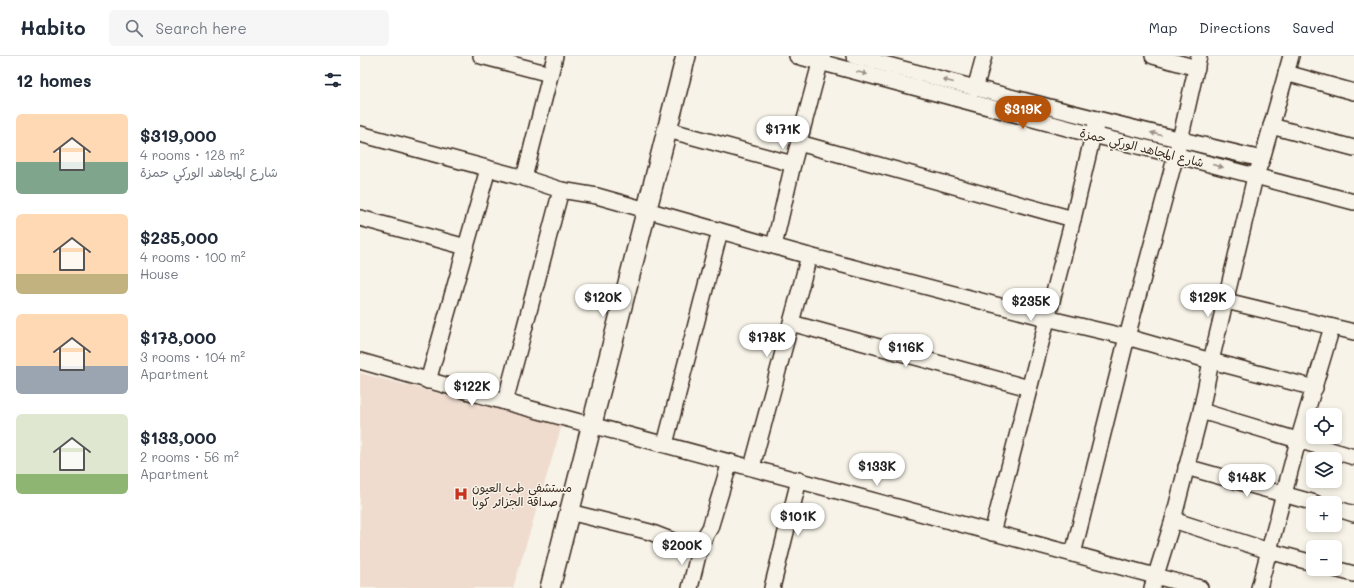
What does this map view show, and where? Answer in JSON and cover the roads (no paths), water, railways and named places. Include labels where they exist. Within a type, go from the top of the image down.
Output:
[{"type":"street","points":[[481,56],[550,74]]},
{"type":"street","points":[[524,178],[555,56]]},
{"type":"street","points":[[550,588],[686,56]]},
{"type":"street","name":"شارع المجاهد الوركي حمزة","points":[[797,56],[821,59],[1093,135],[1176,155],[1354,202]]},
{"type":"street","name":"شارع المجاهد الوركي حمزة","points":[[854,56],[899,62],[975,89],[1262,159]]},
{"type":"street","points":[[975,89],[984,56]]},
{"type":"street","points":[[1073,554],[1180,140],[1198,62],[1153,56]]},
{"type":"street","points":[[1154,582],[1173,520],[1201,411],[1211,361],[1255,177],[1262,159],[1291,56]]},
{"type":"street","points":[[774,246],[793,164],[821,59]]},
{"type":"street","points":[[1286,73],[1354,92]]},
{"type":"street","points":[[992,533],[1098,119]]},
{"type":"street","points":[[1271,126],[1354,148]]},
{"type":"street","points":[[668,130],[793,164]]},
{"type":"street","points":[[360,134],[524,178],[561,190],[596,196],[809,256],[1046,318],[1128,337],[1211,361],[1315,388]]},
{"type":"street","points":[[799,143],[1073,219]]},
{"type":"street","points":[[428,381],[488,169]]},
{"type":"street","points":[[505,402],[561,190]]},
{"type":"street","points":[[360,218],[466,247]]},
{"type":"street","points":[[665,444],[720,231]]},
{"type":"street","points":[[752,467],[809,256]]},
{"type":"street","points":[[1226,301],[1354,332]]},
{"type":"street","points":[[791,323],[1029,388]]},
{"type":"street","points":[[1259,588],[1298,441],[1332,327]]},
{"type":"street","points":[[360,361],[505,402],[1073,554],[1154,582],[1200,588]]},
{"type":"street","points":[[1201,411],[1354,457]]},
{"type":"street","points":[[690,588],[702,541],[710,528],[730,462]]},
{"type":"street","points":[[1186,466],[1306,501]]},
{"type":"street","points":[[772,588],[799,480]]},
{"type":"street","points":[[1342,510],[1354,514]]},
{"type":"street","points":[[570,512],[650,532],[699,551]]},
{"type":"street","points":[[1173,520],[1269,551],[1306,561]]},
{"type":"street","points":[[1342,571],[1354,574]]},
{"type":"place","name":"مستشفى طب العيون صداقة الجزائر كوبا","points":[[461,494]]}]
